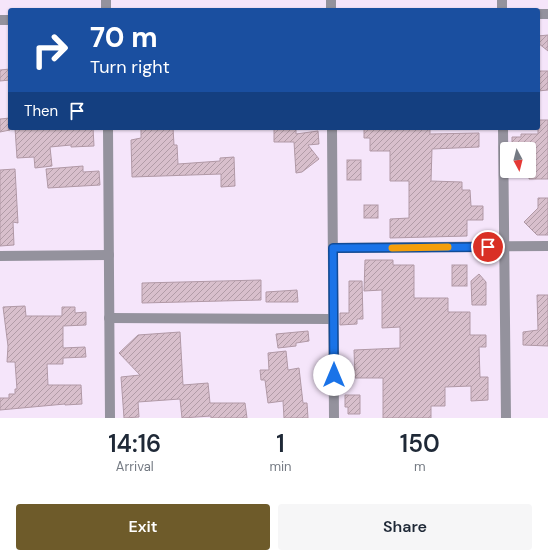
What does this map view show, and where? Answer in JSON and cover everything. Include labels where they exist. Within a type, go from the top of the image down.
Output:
[{"type":"street","points":[[108,130],[110,418]]},
{"type":"street","points":[[332,130],[334,418]]},
{"type":"street","points":[[503,130],[506,418]]},
{"type":"street","points":[[333,248],[548,246]]},
{"type":"street","points":[[0,256],[109,255]]},
{"type":"street","points":[[109,318],[333,319]]},
{"type":"building","points":[[548,35],[548,51],[540,45],[540,36]]},
{"type":"building","points":[[8,69],[8,80],[0,81],[0,70]]},
{"type":"building","points":[[540,71],[548,71],[548,90],[540,91]]},
{"type":"building","points":[[8,118],[8,130],[10,130],[0,132],[0,119]]},
{"type":"building","points":[[540,120],[548,120],[548,179],[529,179],[536,178],[536,142],[512,142],[512,137],[521,137],[521,134],[538,134],[538,130],[540,130]]},
{"type":"building","points":[[15,130],[93,130],[94,146],[71,147],[71,145],[50,147],[52,166],[35,168],[34,157],[17,158]]},
{"type":"building","points":[[141,130],[173,130],[174,145],[177,145],[178,164],[220,161],[220,158],[234,157],[235,186],[221,187],[221,174],[132,177],[131,140],[141,138]]},
{"type":"building","points":[[274,130],[296,130],[296,134],[318,131],[319,144],[308,145],[319,159],[302,172],[296,173],[294,142],[274,142]]},
{"type":"building","points":[[364,130],[430,130],[430,134],[479,133],[479,147],[432,149],[431,181],[462,182],[462,190],[470,190],[471,206],[483,206],[483,220],[467,220],[467,236],[390,238],[390,219],[409,218],[409,181],[390,181],[390,151],[370,151],[370,138],[364,138]]},
{"type":"building","points":[[347,160],[361,160],[361,180],[347,180]]},
{"type":"building","points":[[83,166],[83,172],[99,171],[100,185],[48,188],[46,169]]},
{"type":"building","points":[[15,169],[18,223],[13,222],[14,245],[0,246],[0,170]]},
{"type":"building","points":[[538,198],[548,198],[548,235],[537,235],[524,222],[538,208]]},
{"type":"building","points":[[364,205],[378,205],[378,218],[364,218]]},
{"type":"building","points":[[365,260],[393,260],[393,265],[414,265],[414,298],[448,298],[448,312],[470,312],[470,335],[486,335],[486,347],[479,347],[480,377],[488,377],[488,400],[471,401],[471,386],[445,387],[445,406],[431,406],[431,418],[383,418],[383,378],[355,378],[354,350],[400,348],[400,327],[382,328],[382,290],[364,291]]},
{"type":"building","points":[[452,265],[467,265],[467,286],[452,286]]},
{"type":"building","points":[[479,274],[486,282],[486,305],[472,305],[471,281]]},
{"type":"building","points":[[261,280],[261,300],[142,303],[142,283]]},
{"type":"building","points":[[349,281],[362,281],[363,319],[357,319],[357,324],[340,325],[340,313],[349,313]]},
{"type":"building","points":[[297,290],[298,302],[266,302],[266,292]]},
{"type":"building","points":[[537,295],[548,295],[548,346],[523,345],[523,332],[538,330]]},
{"type":"building","points":[[25,306],[26,316],[62,316],[62,307],[75,307],[75,313],[86,312],[86,325],[63,326],[63,348],[85,347],[86,357],[63,358],[63,364],[47,364],[48,385],[81,385],[82,404],[65,404],[0,410],[0,398],[9,398],[9,394],[15,394],[15,389],[17,389],[15,362],[7,362],[8,346],[3,307]]},
{"type":"building","points":[[308,331],[309,341],[296,343],[296,346],[278,348],[276,334]]},
{"type":"building","points":[[180,332],[183,385],[208,383],[210,403],[245,403],[247,418],[211,418],[211,416],[182,418],[180,399],[138,402],[139,417],[124,418],[121,377],[140,375],[119,353],[138,335]]},
{"type":"building","points":[[286,351],[288,370],[299,368],[303,403],[307,403],[308,418],[284,418],[283,401],[268,403],[265,380],[261,380],[260,370],[269,370],[268,353]]},
{"type":"building","points":[[345,395],[360,395],[360,414],[348,414],[348,407],[345,407]]},
{"type":"slow traffic","points":[[392,248],[448,247]]},
{"type":"route","points":[[334,375],[333,248],[488,247]]}]
